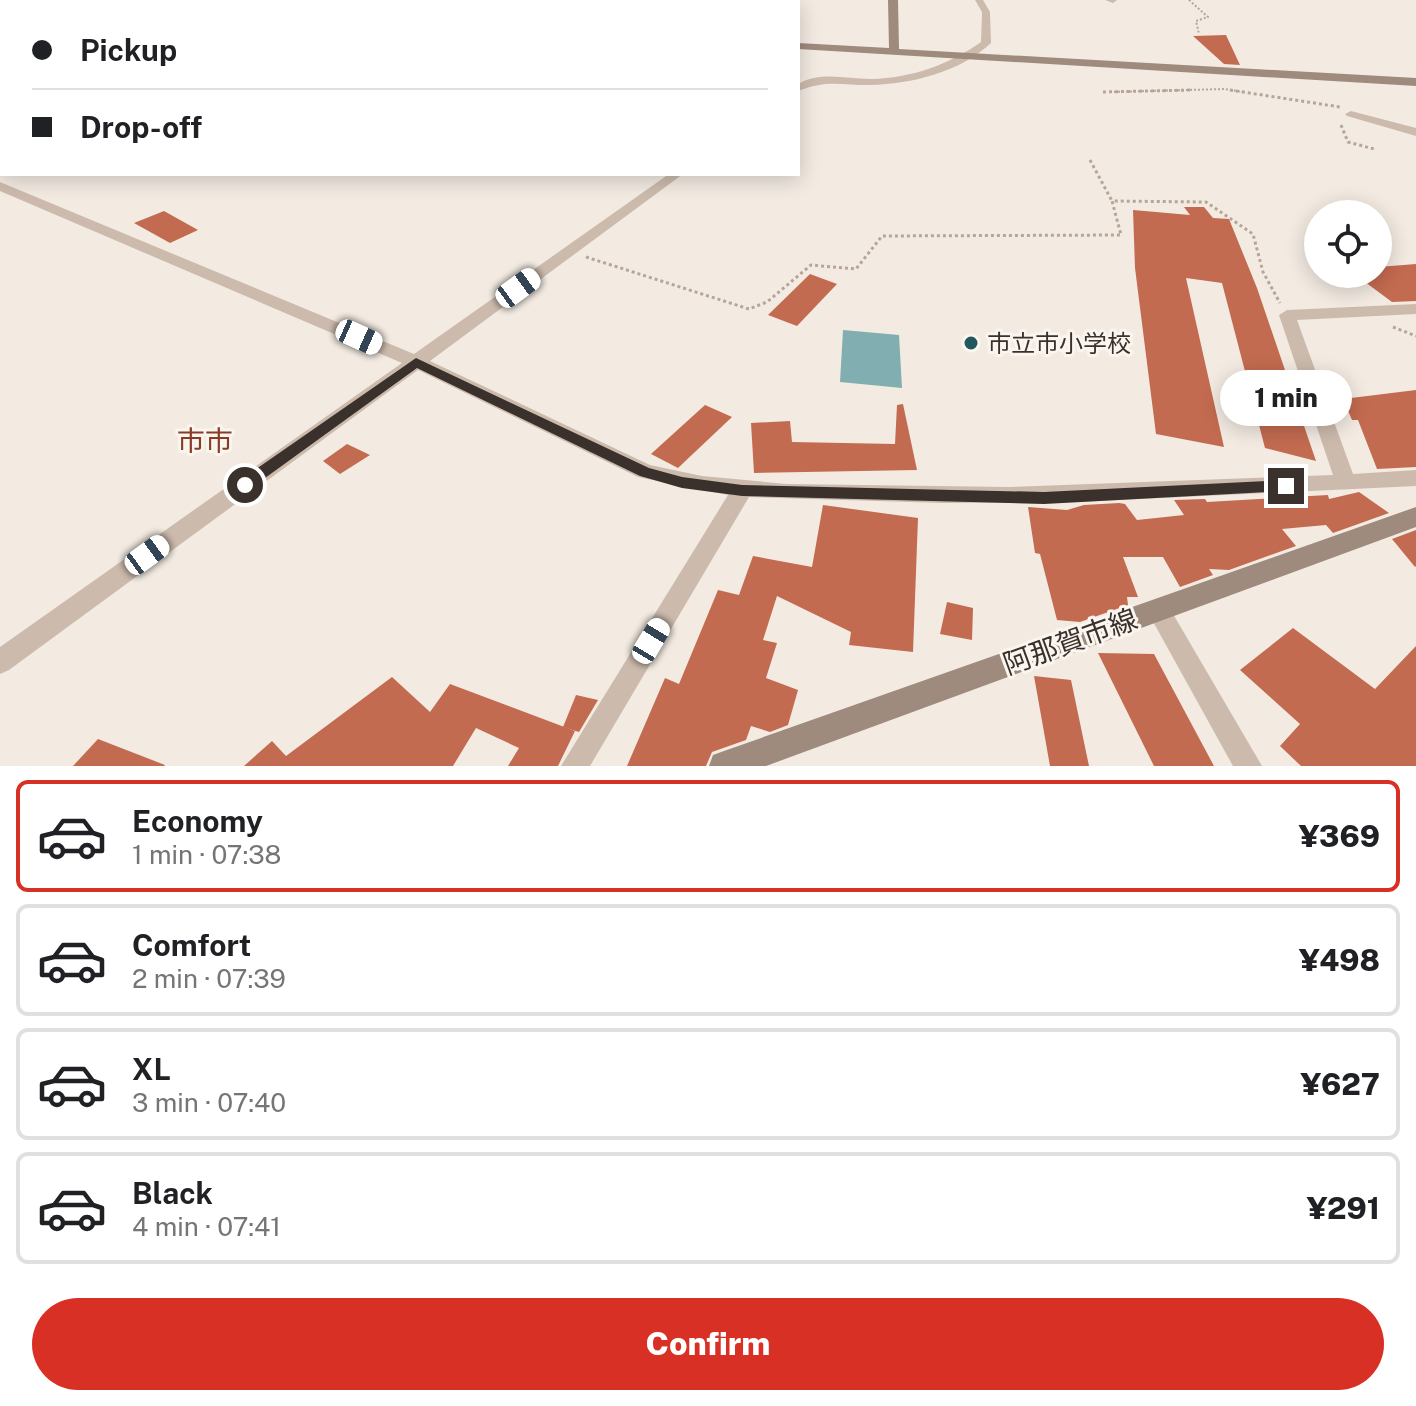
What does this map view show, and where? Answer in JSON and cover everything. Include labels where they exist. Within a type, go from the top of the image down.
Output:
[{"type":"street","points":[[893,0],[894,51]]},
{"type":"street","points":[[800,86],[811,78],[874,82],[931,73],[970,55],[986,43],[986,12],[979,0]]},
{"type":"street","points":[[800,46],[1416,82]]},
{"type":"street","points":[[1351,114],[1416,132]]},
{"type":"street","points":[[0,662],[674,176]]},
{"type":"street","points":[[0,186],[416,362],[645,472],[682,483],[742,491],[1044,498],[1416,478]]},
{"type":"street","points":[[1346,483],[1287,315],[1416,309]]},
{"type":"street","points":[[575,766],[742,491]]},
{"type":"street","name":"阿那賀市線","points":[[724,766],[1416,517]]},
{"type":"street","points":[[1158,609],[1248,766]]},
{"type":"path","points":[[1189,0],[1208,17],[1196,21],[1199,34]]},
{"type":"path","points":[[1103,92],[1225,89],[1339,107],[1351,114],[1341,125],[1348,142],[1374,149]]},
{"type":"path","points":[[568,251],[749,309],[760,309],[808,265],[819,263],[843,271],[856,269],[882,236],[1121,235],[1112,201],[1090,160]]},
{"type":"path","points":[[1112,201],[1206,202],[1224,211],[1253,234],[1263,272],[1287,315]]},
{"type":"water","points":[[843,330],[899,335],[902,388],[840,382]]},
{"type":"building","points":[[1226,35],[1240,65],[1224,64],[1193,36]]},
{"type":"building","points":[[1184,207],[1204,207],[1213,218],[1229,219],[1257,288],[1316,461],[1265,448],[1222,283],[1186,278],[1224,447],[1156,434],[1135,268],[1133,210],[1190,215]]},
{"type":"building","points":[[164,211],[198,230],[170,243],[134,223]]},
{"type":"building","points":[[1416,264],[1416,301],[1392,302],[1373,288],[1392,288],[1392,266]]},
{"type":"building","points":[[810,274],[837,284],[797,326],[768,315]]},
{"type":"building","points":[[1416,390],[1416,467],[1377,469],[1358,420],[1352,420],[1343,399]]},
{"type":"building","points":[[903,404],[917,470],[754,473],[751,423],[790,421],[792,442],[895,444],[897,405]]},
{"type":"building","points":[[705,405],[732,417],[678,468],[651,454]]},
{"type":"building","points":[[347,444],[370,455],[340,474],[323,461]]},
{"type":"building","points":[[1359,492],[1389,513],[1333,533],[1326,525],[1282,529],[1296,546],[1229,570],[1209,569],[1213,575],[1180,587],[1163,557],[1123,557],[1138,597],[1127,597],[1128,605],[1080,622],[1057,620],[1040,554],[1035,553],[1028,507],[1067,510],[1084,505],[1119,503],[1125,504],[1137,520],[1184,515],[1174,500],[1205,499],[1207,502],[1328,495],[1329,499]]},
{"type":"building","points":[[823,505],[918,518],[913,652],[849,645],[851,632],[777,596],[763,640],[777,643],[766,678],[798,690],[788,725],[770,732],[751,726],[746,740],[712,752],[706,766],[627,766],[665,678],[679,684],[718,590],[739,595],[753,556],[812,567]]},
{"type":"building","points":[[1416,530],[1416,566],[1415,567],[1392,539]]},
{"type":"building","points":[[947,602],[973,608],[972,640],[940,634]]},
{"type":"building","points":[[1293,628],[1375,689],[1416,646],[1416,766],[1301,766],[1280,746],[1300,724],[1240,670]]},
{"type":"building","points":[[1098,653],[1154,654],[1214,766],[1154,766]]},
{"type":"building","points":[[1034,676],[1071,680],[1089,766],[1050,766]]},
{"type":"building","points":[[392,677],[430,712],[450,684],[575,731],[558,766],[508,766],[519,748],[476,728],[453,766],[244,766],[272,741],[286,756]]},
{"type":"building","points":[[576,695],[598,700],[579,732],[563,727]]},
{"type":"building","points":[[98,739],[165,765],[73,766]]},
{"type":"place","name":"市立市小学校","points":[[971,343]]},
{"type":"district","name":"市市","points":[[205,440]]},
{"type":"route","points":[[245,485],[416,362],[645,472],[682,483],[742,491],[1044,498],[1286,486]]}]
